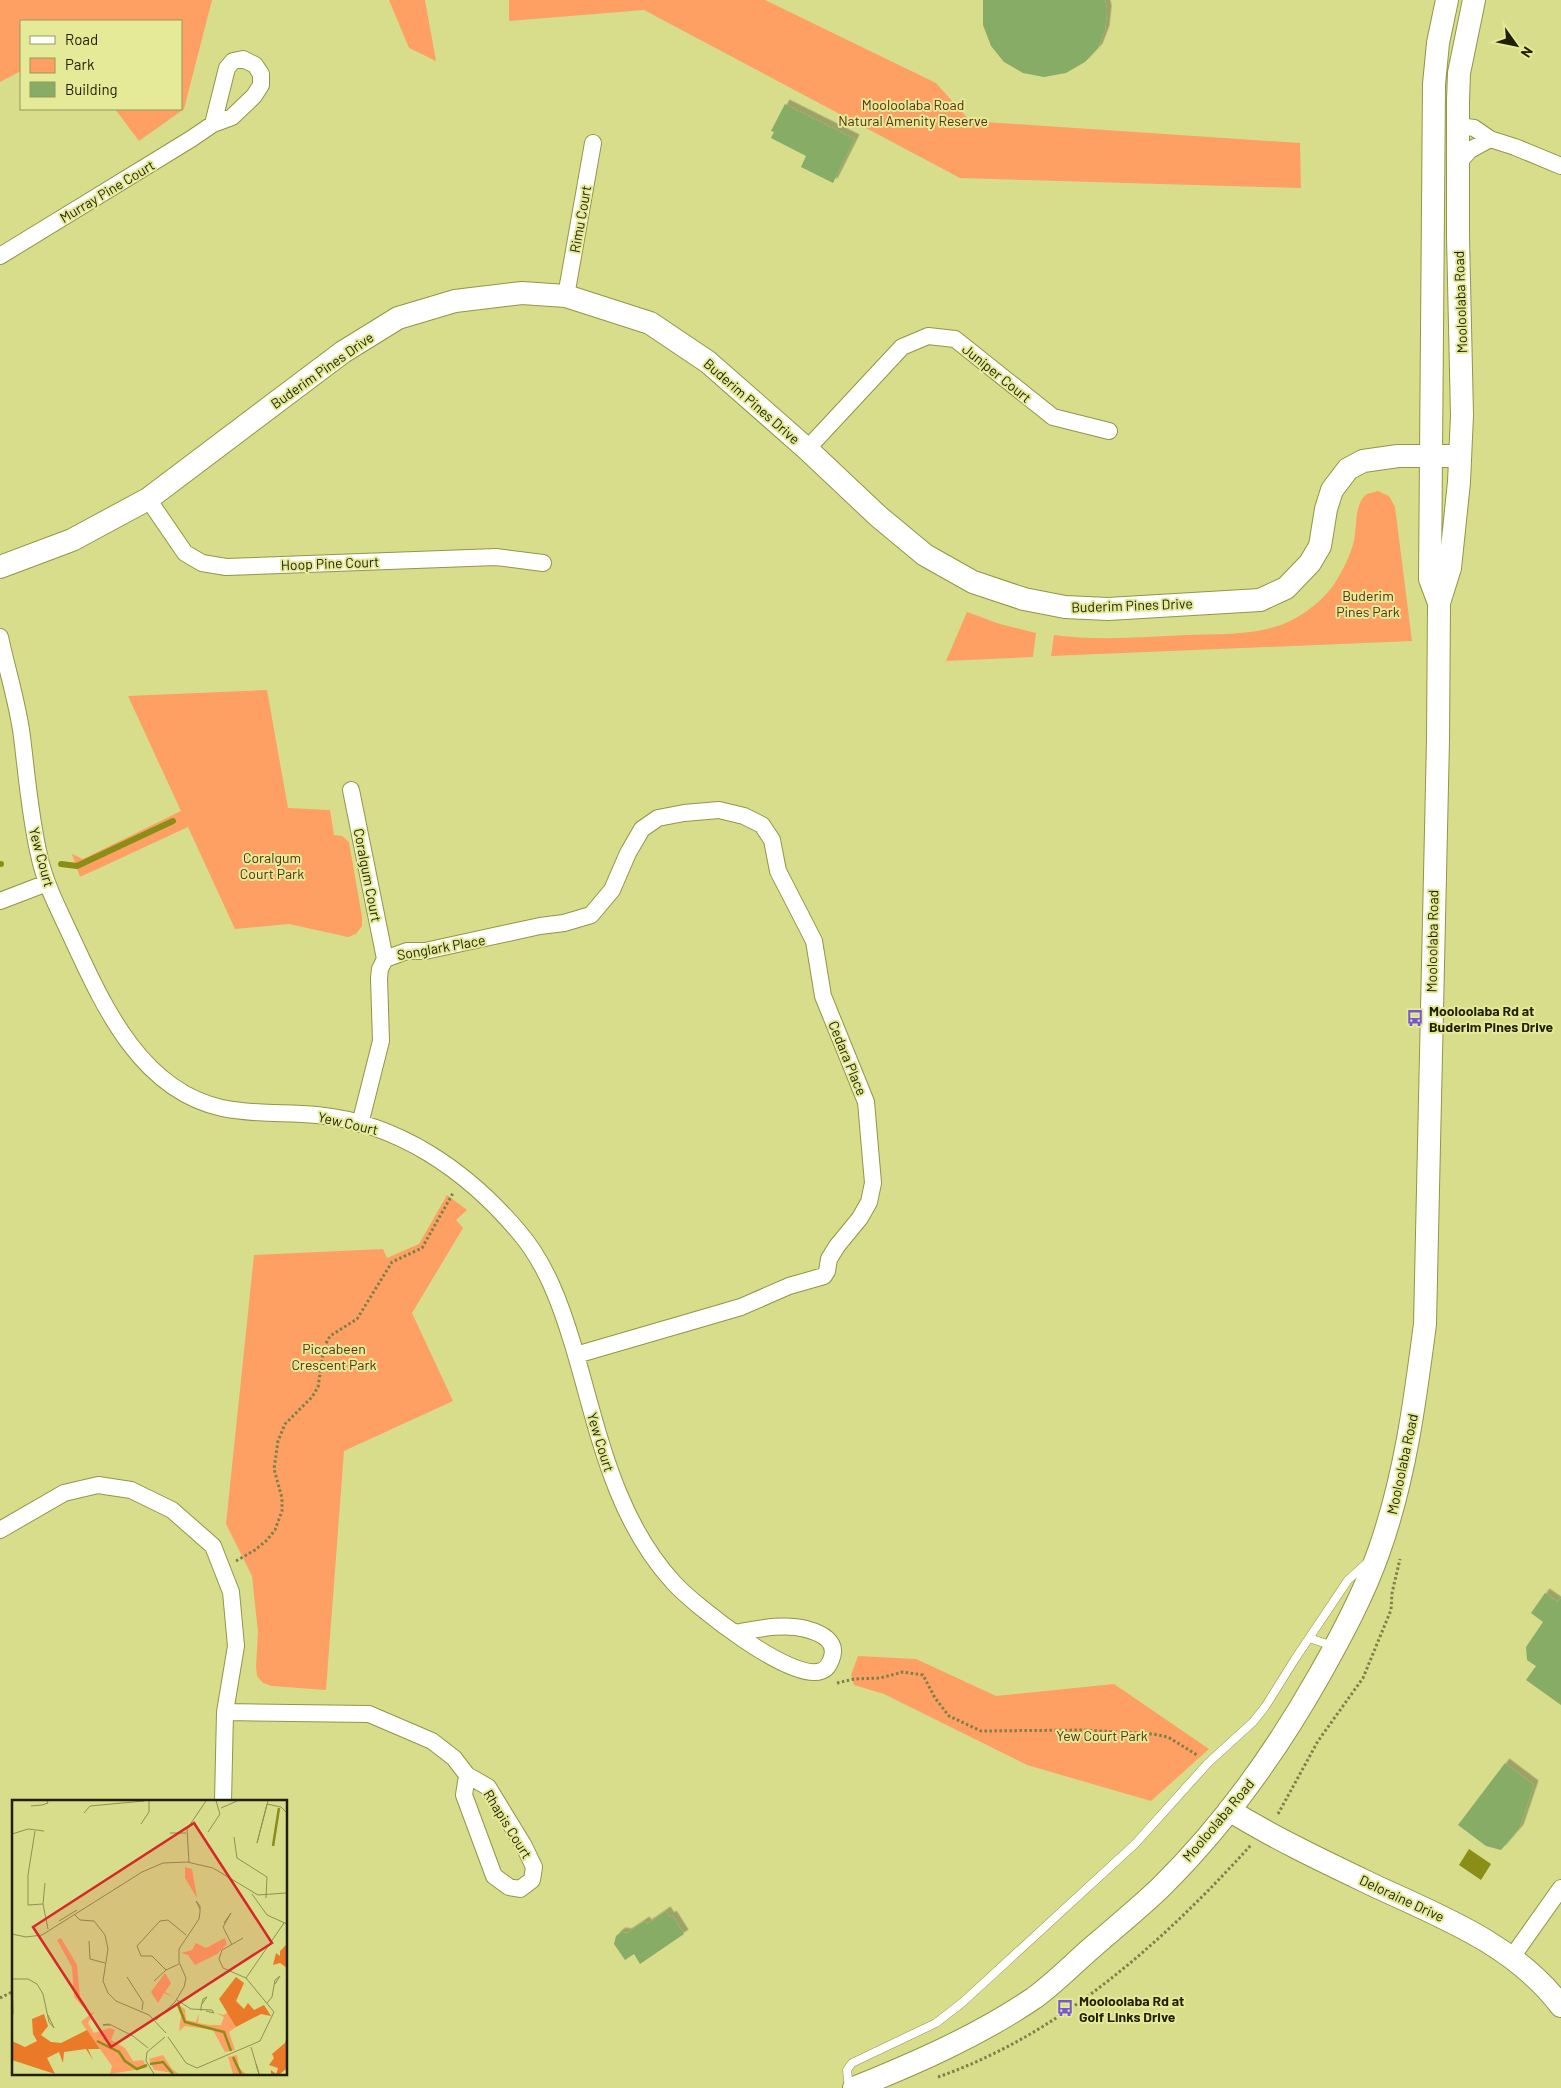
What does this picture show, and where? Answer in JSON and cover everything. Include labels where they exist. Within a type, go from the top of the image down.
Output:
[{"type":"main road","name":"Mooloolaba Road","points":[[854,2088],[922,2061],[982,2030],[1036,1996],[1160,1888],[1230,1810],[1279,1742],[1335,1647],[1356,1605],[1380,1550],[1396,1499],[1411,1424],[1425,1324],[1438,740],[1438,603],[1430,579],[1434,84],[1438,43],[1447,0]]},
{"type":"main road","name":"Mooloolaba Road","points":[[1438,603],[1450,568],[1460,456],[1462,415],[1458,163],[1459,73],[1474,0]]},
{"type":"main road","points":[[1432,236],[1442,218],[1443,149],[1447,138],[1459,126]]},
{"type":"main road","name":"Buderim Pines Drive","points":[[0,567],[72,540],[148,499],[343,352],[398,318],[455,301],[522,293],[566,296],[650,323],[708,362],[807,449],[878,516],[925,555],[973,582],[1024,599],[1065,607],[1108,608],[1260,600],[1286,588],[1310,563],[1320,546],[1326,509],[1332,490],[1348,468],[1363,461],[1377,458],[1460,456]]},
{"type":"main road","name":"Deloraine Drive","points":[[1230,1810],[1263,1832],[1458,1924],[1512,1957],[1546,1987],[1561,2006]]},
{"type":"street","name":"Murray Pine Court","points":[[0,256],[213,124]]},
{"type":"street","points":[[1459,126],[1474,128],[1490,139],[1561,166]]},
{"type":"street","points":[[1458,163],[1470,150],[1490,139]]},
{"type":"street","name":"Rimu Court","points":[[566,296],[593,143]]},
{"type":"street","name":"Juniper Court","points":[[807,449],[902,347],[928,336],[955,339],[1053,417],[1109,431]]},
{"type":"street","name":"Hoop Pine Court","points":[[148,499],[186,552],[202,563],[226,568],[496,557],[543,563]]},
{"type":"street","name":"Yew Court","points":[[0,637],[22,734],[30,807],[39,858],[47,883],[82,960],[118,1028],[131,1047],[157,1074],[189,1096],[209,1105],[243,1112],[320,1115],[360,1124],[420,1147],[465,1177],[493,1203],[522,1235],[538,1259],[563,1316],[618,1493],[635,1528],[656,1562],[672,1581],[711,1617],[735,1633],[769,1655],[811,1672],[825,1670],[834,1650],[831,1642],[826,1637],[815,1631],[798,1626],[783,1626],[735,1633]]},
{"type":"street","name":"Coralgum Court","points":[[351,790],[385,959]]},
{"type":"street","name":"Cedara Place","points":[[576,1355],[741,1307],[789,1286],[824,1276],[829,1259],[860,1218],[869,1202],[873,1183],[866,1102],[823,996],[814,941],[778,871],[772,840],[762,825],[744,816],[719,810],[684,813],[658,818],[642,829],[628,853]]},
{"type":"street","name":"Songlark Place","points":[[360,1124],[381,1041],[379,978],[380,969],[385,959],[406,951],[425,951],[591,916],[612,890],[628,853]]},
{"type":"street","points":[[0,901],[47,883]]},
{"type":"street","points":[[0,1530],[64,1493],[98,1484],[131,1490],[172,1510],[212,1546],[231,1592],[236,1646],[225,1712],[223,1800]]},
{"type":"street","name":"Rhapis Court","points":[[225,1712],[368,1714],[432,1741],[454,1758],[467,1775],[488,1787],[524,1846],[534,1867],[532,1880],[520,1889],[509,1887],[494,1876],[464,1795],[467,1775]]},
{"type":"street","points":[[1512,1957],[1561,1888]]},
{"type":"lane","points":[[849,2088],[847,2070],[852,2063],[936,2023],[963,2002],[1135,1844],[1208,1763],[1241,1734],[1265,1707],[1348,1580],[1380,1550]]},
{"type":"lane","points":[[1309,1638],[1335,1647]]},
{"type":"path","points":[[222,1569],[254,1550],[267,1540],[275,1530],[282,1512],[282,1498],[274,1469],[278,1441],[285,1424],[312,1397],[318,1387],[324,1347],[330,1336],[357,1319],[392,1262],[422,1248],[456,1188]]},
{"type":"path","points":[[833,1684],[854,1679],[880,1678],[902,1672],[923,1676],[935,1698],[949,1716],[981,1732],[1083,1730],[1153,1734],[1168,1737],[1208,1763]]},
{"type":"path","points":[[0,1998],[12,1992]]},
{"type":"green space","points":[[0,0],[212,0],[184,109],[139,141],[116,110],[182,110],[182,20],[20,20],[20,72],[0,82]]},
{"type":"green space","points":[[389,0],[425,0],[436,61],[409,48]]},
{"type":"green space","name":"Mooloolaba Road Natural Amenity Reserve","points":[[509,0],[765,0],[936,83],[970,121],[1300,143],[1301,188],[960,178],[644,10],[509,21]]},
{"type":"green space","name":"Buderim Pines Park","points":[[1378,491],[1389,496],[1395,507],[1412,641],[1051,656],[1054,635],[1104,638],[1237,633],[1267,629],[1286,623],[1312,607],[1333,586],[1352,547],[1360,503],[1367,494]]},
{"type":"green space","points":[[967,612],[1000,624],[1036,633],[1033,657],[946,661]]},
{"type":"green space","name":"Coralgum Court Park","points":[[267,690],[288,808],[330,810],[334,835],[342,836],[349,842],[362,917],[362,926],[356,934],[348,937],[289,924],[235,929],[188,827],[80,877],[72,854],[83,859],[181,811],[128,696]]},
{"type":"green space","name":"Piccabeen Crescent Park","points":[[447,1195],[467,1210],[456,1220],[463,1228],[412,1313],[453,1401],[344,1451],[326,1690],[272,1686],[263,1683],[257,1676],[256,1667],[258,1632],[252,1576],[226,1524],[254,1255],[383,1249],[387,1258],[419,1244]]},
{"type":"green space","name":"Yew Court Park","points":[[858,1656],[916,1659],[996,1696],[1114,1684],[1209,1749],[1151,1801],[1027,1765],[884,1694],[854,1685],[851,1675]]},
{"type":"shaded area","points":[[1469,1849],[1491,1864],[1481,1880],[1459,1865]]},
{"type":"building","points":[[983,0],[1105,0],[1107,10],[1105,30],[1098,48],[1085,62],[1066,73],[1044,77],[1023,73],[1004,62],[991,46],[983,25]]},
{"type":"building","points":[[785,104],[855,139],[833,183],[801,167],[806,156],[771,138],[774,132],[771,131]]},
{"type":"building","points":[[1545,1593],[1558,1602],[1561,1598],[1561,1705],[1526,1680],[1536,1666],[1527,1660],[1526,1647],[1543,1622],[1531,1613]]},
{"type":"building","points":[[1505,1763],[1534,1785],[1519,1829],[1501,1850],[1486,1846],[1458,1825]]},
{"type":"building","points":[[666,1911],[670,1917],[672,1915],[684,1934],[640,1964],[634,1954],[625,1960],[614,1944],[616,1936],[621,1932],[627,1933],[645,1921],[647,1924]]},
{"type":"waterway","points":[[61,864],[77,866],[173,821]]},
{"type":"place","name":"Mooloolaba Rd at Buderim Pines Drive","points":[[1415,1018]]},
{"type":"place","name":"Mooloolaba Rd at Golf Links Drive","points":[[1065,2008]]}]
